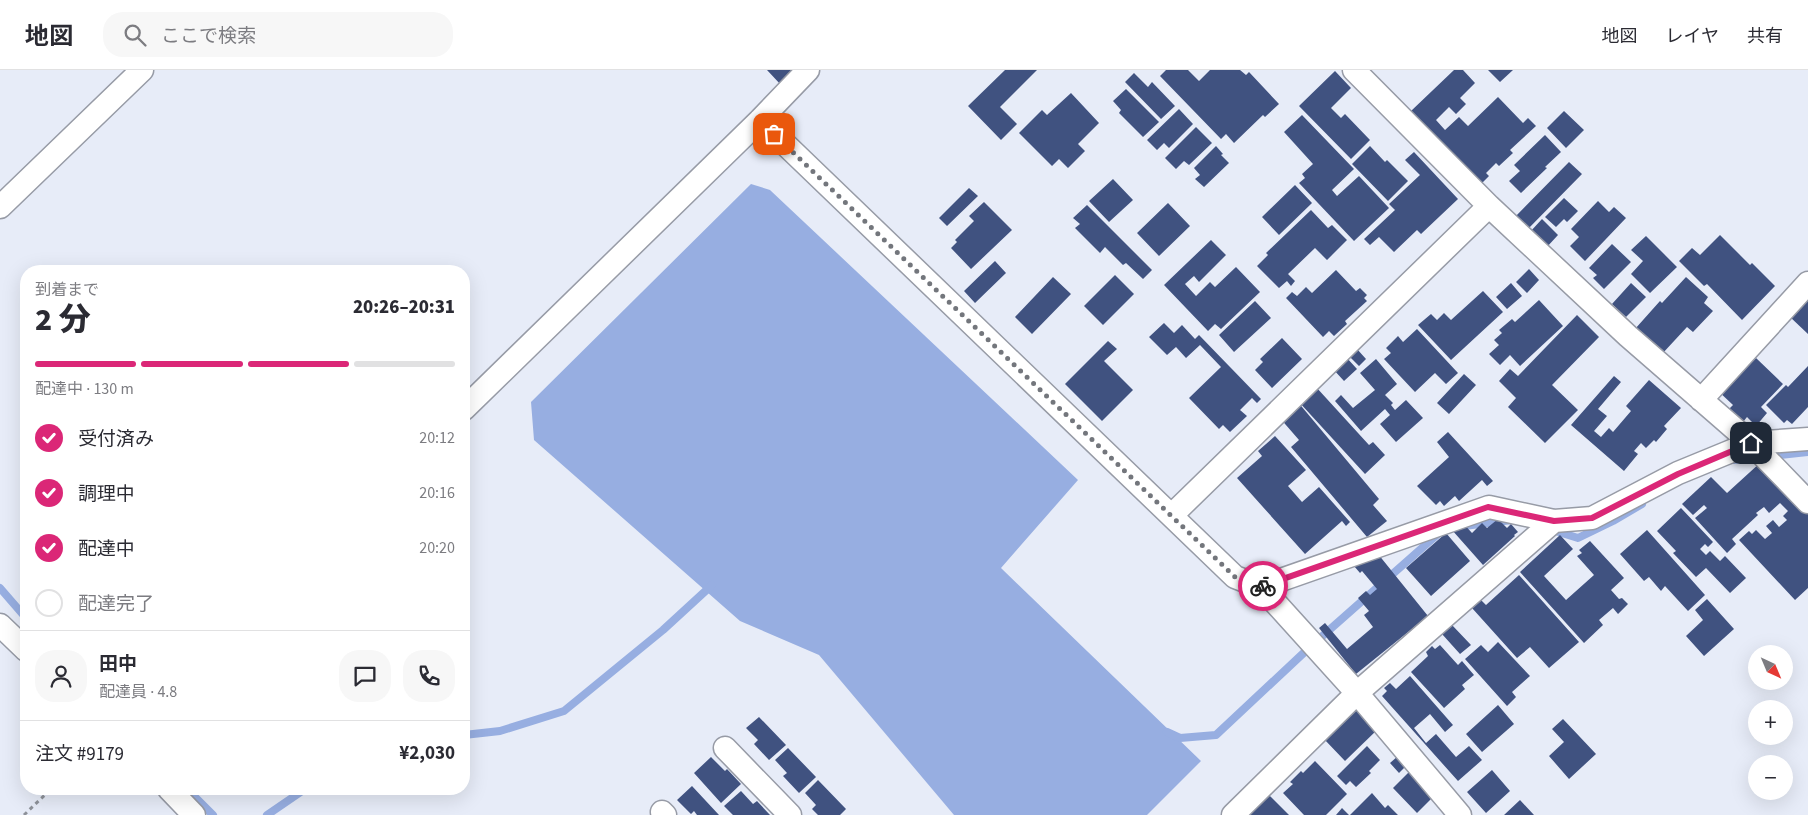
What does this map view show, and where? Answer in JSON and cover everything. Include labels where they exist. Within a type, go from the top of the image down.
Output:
[{"type":"street","points":[[0,207],[142,70]]},
{"type":"street","points":[[470,403],[760,120],[808,70]]},
{"type":"street","points":[[1354,70],[1489,206],[1628,336],[1751,443],[1808,502]]},
{"type":"street","points":[[760,120],[1235,577],[1261,587],[1357,693],[1460,815]]},
{"type":"street","points":[[1172,516],[1489,206]]},
{"type":"street","points":[[1701,400],[1808,283]]},
{"type":"street","points":[[1261,587],[1488,507],[1554,521],[1592,518],[1678,474],[1751,443],[1808,439]]},
{"type":"street","points":[[1233,815],[1357,693],[1554,521]]},
{"type":"street","points":[[0,625],[20,644]]},
{"type":"street","points":[[725,748],[790,815]]},
{"type":"street","points":[[174,795],[194,815]]},
{"type":"path","points":[[24,815],[45,795]]},
{"type":"water","points":[[751,184],[770,190],[1078,480],[1001,568],[1201,761],[1147,815],[954,815],[819,655],[740,621],[534,440],[531,402]]},
{"type":"building","points":[[767,70],[796,70],[781,85]]},
{"type":"building","points":[[1005,70],[1037,70],[1000,107],[1017,124],[1001,140],[968,106]]},
{"type":"building","points":[[1166,70],[1188,70],[1199,81],[1210,70],[1240,70],[1246,75],[1249,72],[1279,104],[1265,117],[1263,115],[1234,143],[1226,134],[1221,139],[1160,76]]},
{"type":"building","points":[[1454,70],[1463,70],[1475,83],[1460,98],[1466,104],[1456,114],[1449,107],[1436,120],[1445,130],[1459,117],[1468,126],[1498,97],[1523,123],[1528,118],[1536,126],[1510,150],[1513,153],[1499,166],[1496,163],[1486,173],[1489,176],[1480,185],[1411,111]]},
{"type":"building","points":[[1488,70],[1513,70],[1500,82]]},
{"type":"building","points":[[1335,71],[1351,88],[1331,108],[1341,118],[1345,114],[1370,140],[1351,159],[1299,106]]},
{"type":"building","points":[[1134,73],[1148,87],[1152,82],[1175,106],[1161,119],[1125,82]]},
{"type":"building","points":[[1126,89],[1159,122],[1143,137],[1119,113],[1121,110],[1113,101]]},
{"type":"building","points":[[1071,93],[1099,123],[1078,144],[1085,151],[1068,168],[1059,159],[1052,166],[1019,133],[1042,110],[1047,115]]},
{"type":"building","points":[[1179,109],[1193,124],[1169,148],[1164,143],[1157,150],[1147,140]]},
{"type":"building","points":[[1564,111],[1584,130],[1566,148],[1547,128]]},
{"type":"building","points":[[1302,115],[1354,169],[1332,190],[1337,196],[1359,176],[1389,208],[1354,241],[1299,183],[1305,178],[1302,174],[1313,164],[1284,132]]},
{"type":"building","points":[[1196,127],[1212,143],[1189,165],[1184,161],[1176,169],[1165,158]]},
{"type":"building","points":[[1545,135],[1561,152],[1521,193],[1509,181],[1520,171],[1514,165]]},
{"type":"building","points":[[1216,146],[1229,163],[1204,187],[1195,179],[1200,175],[1194,168]]},
{"type":"building","points":[[1370,146],[1385,162],[1387,160],[1408,181],[1388,201],[1352,164]]},
{"type":"building","points":[[1414,152],[1458,199],[1421,234],[1417,230],[1394,252],[1379,237],[1370,245],[1364,239],[1395,210],[1389,204],[1420,175],[1405,160]]},
{"type":"building","points":[[1569,162],[1582,174],[1527,230],[1514,218]]},
{"type":"building","points":[[1113,179],[1133,200],[1109,222],[1089,201]]},
{"type":"building","points":[[1295,185],[1312,203],[1279,235],[1262,217]]},
{"type":"building","points":[[969,188],[978,196],[947,226],[939,218]]},
{"type":"building","points":[[1564,198],[1578,211],[1567,222],[1564,219],[1556,227],[1545,217]]},
{"type":"building","points":[[1598,201],[1609,212],[1614,207],[1626,218],[1585,261],[1570,246],[1579,237],[1571,229]]},
{"type":"building","points":[[984,202],[1012,230],[971,269],[951,248],[957,242],[955,240],[974,221],[969,216]]},
{"type":"building","points":[[1168,203],[1190,226],[1159,256],[1137,233]]},
{"type":"building","points":[[1087,205],[1152,270],[1143,279],[1126,263],[1123,265],[1105,247],[1100,253],[1075,228],[1080,224],[1073,218]]},
{"type":"building","points":[[1311,210],[1328,228],[1332,225],[1347,240],[1327,260],[1315,248],[1288,274],[1295,281],[1291,286],[1287,281],[1279,288],[1257,266],[1268,255],[1266,253]]},
{"type":"building","points":[[1542,219],[1558,235],[1546,248],[1530,232]]},
{"type":"building","points":[[1720,235],[1750,265],[1752,263],[1775,286],[1742,320],[1707,284],[1704,286],[1679,261],[1692,248],[1700,255]]},
{"type":"building","points":[[1646,236],[1677,267],[1650,293],[1631,274],[1643,261],[1631,250]]},
{"type":"building","points":[[1211,240],[1226,255],[1199,282],[1194,276],[1185,284],[1196,296],[1210,282],[1215,287],[1236,267],[1260,292],[1221,329],[1215,324],[1208,331],[1164,285]]},
{"type":"building","points":[[1612,244],[1631,262],[1604,289],[1593,278],[1597,275],[1589,268]]},
{"type":"building","points":[[995,261],[1006,273],[975,303],[964,291]]},
{"type":"building","points":[[1529,269],[1539,280],[1527,293],[1516,282]]},
{"type":"building","points":[[1336,270],[1356,291],[1360,288],[1367,295],[1364,298],[1367,301],[1345,321],[1347,324],[1334,336],[1329,331],[1323,337],[1286,298],[1292,292],[1297,296],[1306,287],[1312,293]]},
{"type":"building","points":[[1115,275],[1134,294],[1103,325],[1084,306]]},
{"type":"building","points":[[1053,277],[1071,294],[1032,334],[1015,317]]},
{"type":"building","points":[[1686,277],[1708,297],[1704,303],[1713,311],[1693,332],[1687,327],[1662,354],[1635,329],[1660,301],[1662,303]]},
{"type":"building","points":[[1511,283],[1522,296],[1507,309],[1496,297]]},
{"type":"building","points":[[1631,283],[1646,297],[1626,317],[1612,304]]},
{"type":"building","points":[[1483,291],[1503,312],[1451,360],[1418,325],[1431,314],[1437,320],[1444,313],[1451,320]]},
{"type":"building","points":[[1806,299],[1808,301],[1808,334],[1789,316]]},
{"type":"building","points":[[1539,300],[1563,326],[1520,366],[1510,355],[1500,365],[1489,354],[1499,345],[1494,340],[1502,333],[1499,330],[1512,319],[1515,322]]},
{"type":"building","points":[[1255,301],[1271,318],[1234,352],[1219,335]]},
{"type":"building","points":[[1577,315],[1599,337],[1552,385],[1578,410],[1545,443],[1508,407],[1516,398],[1499,381],[1510,369],[1518,376]]},
{"type":"building","points":[[1164,323],[1174,333],[1182,325],[1195,339],[1199,335],[1261,399],[1257,403],[1252,398],[1240,410],[1247,416],[1230,432],[1223,425],[1219,429],[1189,398],[1221,367],[1200,345],[1186,358],[1176,347],[1167,355],[1149,337]]},
{"type":"building","points":[[1417,329],[1458,373],[1446,384],[1435,373],[1415,392],[1384,359],[1391,353],[1386,348],[1398,336],[1403,342]]},
{"type":"building","points":[[1282,338],[1302,359],[1272,388],[1255,370],[1263,362],[1260,359]]},
{"type":"building","points":[[1108,341],[1117,349],[1104,361],[1133,390],[1102,421],[1065,384]]},
{"type":"building","points":[[1357,349],[1366,359],[1359,366],[1349,356]]},
{"type":"building","points":[[1346,357],[1357,369],[1344,381],[1333,369]]},
{"type":"building","points":[[1756,358],[1783,384],[1761,407],[1767,413],[1756,426],[1747,417],[1743,422],[1729,409],[1733,405],[1716,389],[1732,372],[1737,377]]},
{"type":"building","points":[[1376,359],[1397,384],[1385,395],[1393,403],[1391,405],[1395,410],[1406,400],[1423,418],[1396,442],[1380,424],[1390,415],[1385,409],[1361,431],[1335,401],[1341,395],[1353,408],[1375,390],[1360,373]]},
{"type":"building","points":[[1808,366],[1808,407],[1792,424],[1787,420],[1784,423],[1766,405],[1786,385],[1788,387]]},
{"type":"building","points":[[1464,374],[1476,385],[1449,414],[1437,403]]},
{"type":"building","points":[[1614,376],[1621,382],[1598,409],[1607,416],[1594,431],[1601,437],[1609,428],[1613,432],[1631,411],[1626,406],[1649,380],[1681,408],[1664,426],[1667,429],[1656,442],[1654,440],[1646,448],[1641,443],[1634,451],[1638,454],[1624,471],[1571,425]]},
{"type":"building","points":[[1316,387],[1369,445],[1373,442],[1385,455],[1365,474],[1299,402]]},
{"type":"building","points":[[1297,401],[1379,499],[1373,505],[1387,521],[1367,537],[1291,447],[1299,440],[1279,417]]},
{"type":"building","points":[[1448,432],[1493,481],[1487,486],[1482,480],[1459,501],[1455,496],[1444,506],[1440,501],[1436,505],[1417,486],[1449,457],[1437,442]]},
{"type":"building","points":[[1275,436],[1306,470],[1288,486],[1302,502],[1319,487],[1350,522],[1346,526],[1342,521],[1305,554],[1237,478],[1262,456],[1258,451]]},
{"type":"building","points":[[1761,462],[1808,512],[1808,588],[1795,600],[1739,540],[1749,531],[1752,534],[1756,530],[1765,539],[1772,533],[1766,526],[1773,520],[1779,527],[1787,520],[1783,516],[1788,511],[1780,503],[1769,513],[1764,507],[1756,513],[1758,515],[1732,539],[1736,544],[1727,553],[1695,518],[1707,508],[1704,505],[1693,515],[1682,504],[1711,477],[1727,493]]},
{"type":"building","points":[[1681,508],[1713,542],[1708,547],[1705,544],[1700,549],[1706,555],[1710,551],[1720,561],[1725,556],[1746,578],[1730,593],[1706,568],[1696,577],[1673,553],[1676,551],[1657,531]]},
{"type":"building","points":[[1498,519],[1507,528],[1511,524],[1518,532],[1483,565],[1452,530],[1462,522],[1472,533],[1482,523],[1487,528]]},
{"type":"building","points":[[1647,530],[1705,595],[1688,611],[1665,586],[1661,591],[1649,577],[1644,581],[1620,554]]},
{"type":"building","points":[[1446,533],[1470,561],[1431,596],[1406,568]]},
{"type":"building","points":[[1560,535],[1573,549],[1544,576],[1566,600],[1594,575],[1577,556],[1582,553],[1579,550],[1590,541],[1624,578],[1611,590],[1619,599],[1622,598],[1628,604],[1618,614],[1613,608],[1599,620],[1603,625],[1584,643],[1520,572]]},
{"type":"building","points":[[1374,549],[1428,616],[1356,674],[1319,628],[1325,623],[1347,649],[1373,627],[1364,615],[1369,611],[1358,598],[1366,591],[1370,595],[1377,589],[1362,571],[1360,573],[1354,566]]},
{"type":"building","points":[[1519,575],[1579,642],[1549,668],[1530,647],[1517,658],[1472,608],[1481,600],[1486,605]]},
{"type":"building","points":[[1707,599],[1734,629],[1704,656],[1686,636],[1703,620],[1695,610]]},
{"type":"building","points":[[1452,625],[1471,645],[1460,654],[1442,634]]},
{"type":"building","points":[[1498,642],[1530,676],[1512,692],[1516,697],[1507,706],[1465,659],[1481,645],[1488,652]]},
{"type":"building","points":[[1440,645],[1458,665],[1462,661],[1474,675],[1462,685],[1465,689],[1444,708],[1411,672],[1428,656],[1426,652],[1432,646],[1435,649]]},
{"type":"building","points":[[1410,676],[1453,725],[1445,732],[1430,714],[1414,728],[1426,743],[1436,734],[1456,757],[1469,746],[1482,760],[1458,781],[1382,696],[1387,691],[1384,688],[1390,683],[1396,689]]},
{"type":"building","points":[[1498,705],[1514,724],[1482,752],[1466,734]]},
{"type":"building","points":[[1357,708],[1378,729],[1345,761],[1324,739]]},
{"type":"building","points":[[759,717],[786,745],[769,760],[754,744],[758,740],[746,728]]},
{"type":"building","points":[[1563,719],[1596,754],[1569,779],[1549,756],[1564,742],[1552,729]]},
{"type":"building","points":[[1367,746],[1380,760],[1369,771],[1371,773],[1356,787],[1350,781],[1346,785],[1337,776]]},
{"type":"building","points":[[788,748],[816,777],[799,793],[783,776],[787,773],[775,760]]},
{"type":"building","points":[[1398,756],[1407,765],[1399,773],[1390,763]]},
{"type":"building","points":[[711,757],[725,771],[727,769],[741,784],[721,803],[694,773]]},
{"type":"building","points":[[1315,761],[1347,794],[1326,815],[1304,815],[1283,793],[1293,784],[1290,782],[1301,771],[1303,773]]},
{"type":"building","points":[[1411,770],[1435,795],[1417,813],[1393,788]]},
{"type":"building","points":[[1492,770],[1510,791],[1486,813],[1467,792]]},
{"type":"building","points":[[818,780],[846,809],[840,815],[818,815],[812,809],[816,805],[805,793]]},
{"type":"building","points":[[692,786],[719,815],[697,815],[694,811],[691,814],[677,800]]},
{"type":"building","points":[[741,791],[753,804],[757,801],[770,815],[733,815],[724,806]]},
{"type":"building","points":[[1267,793],[1289,815],[1240,815]]},
{"type":"building","points":[[1372,793],[1385,808],[1388,805],[1398,815],[1350,815]]},
{"type":"building","points":[[1520,800],[1534,815],[1504,815]]},
{"type":"building","points":[[1342,808],[1349,815],[1336,815]]},
{"type":"waterway","points":[[1734,460],[1808,452]]},
{"type":"waterway","points":[[1549,529],[1578,538],[1642,504]]},
{"type":"waterway","points":[[1464,526],[1512,520]]},
{"type":"waterway","points":[[1167,732],[1180,738],[1216,735],[1310,647],[1439,533]]},
{"type":"waterway","points":[[470,734],[500,731],[564,711],[663,630],[712,585]]},
{"type":"waterway","points":[[0,588],[20,611]]},
{"type":"waterway","points":[[193,795],[213,815]]},
{"type":"waterway","points":[[267,815],[296,795]]},
{"type":"way so far","points":[[774,134],[1235,577],[1261,587],[1263,586]]},
{"type":"route","points":[[1263,586],[1488,507],[1554,521],[1592,518],[1678,474],[1751,443]]}]
